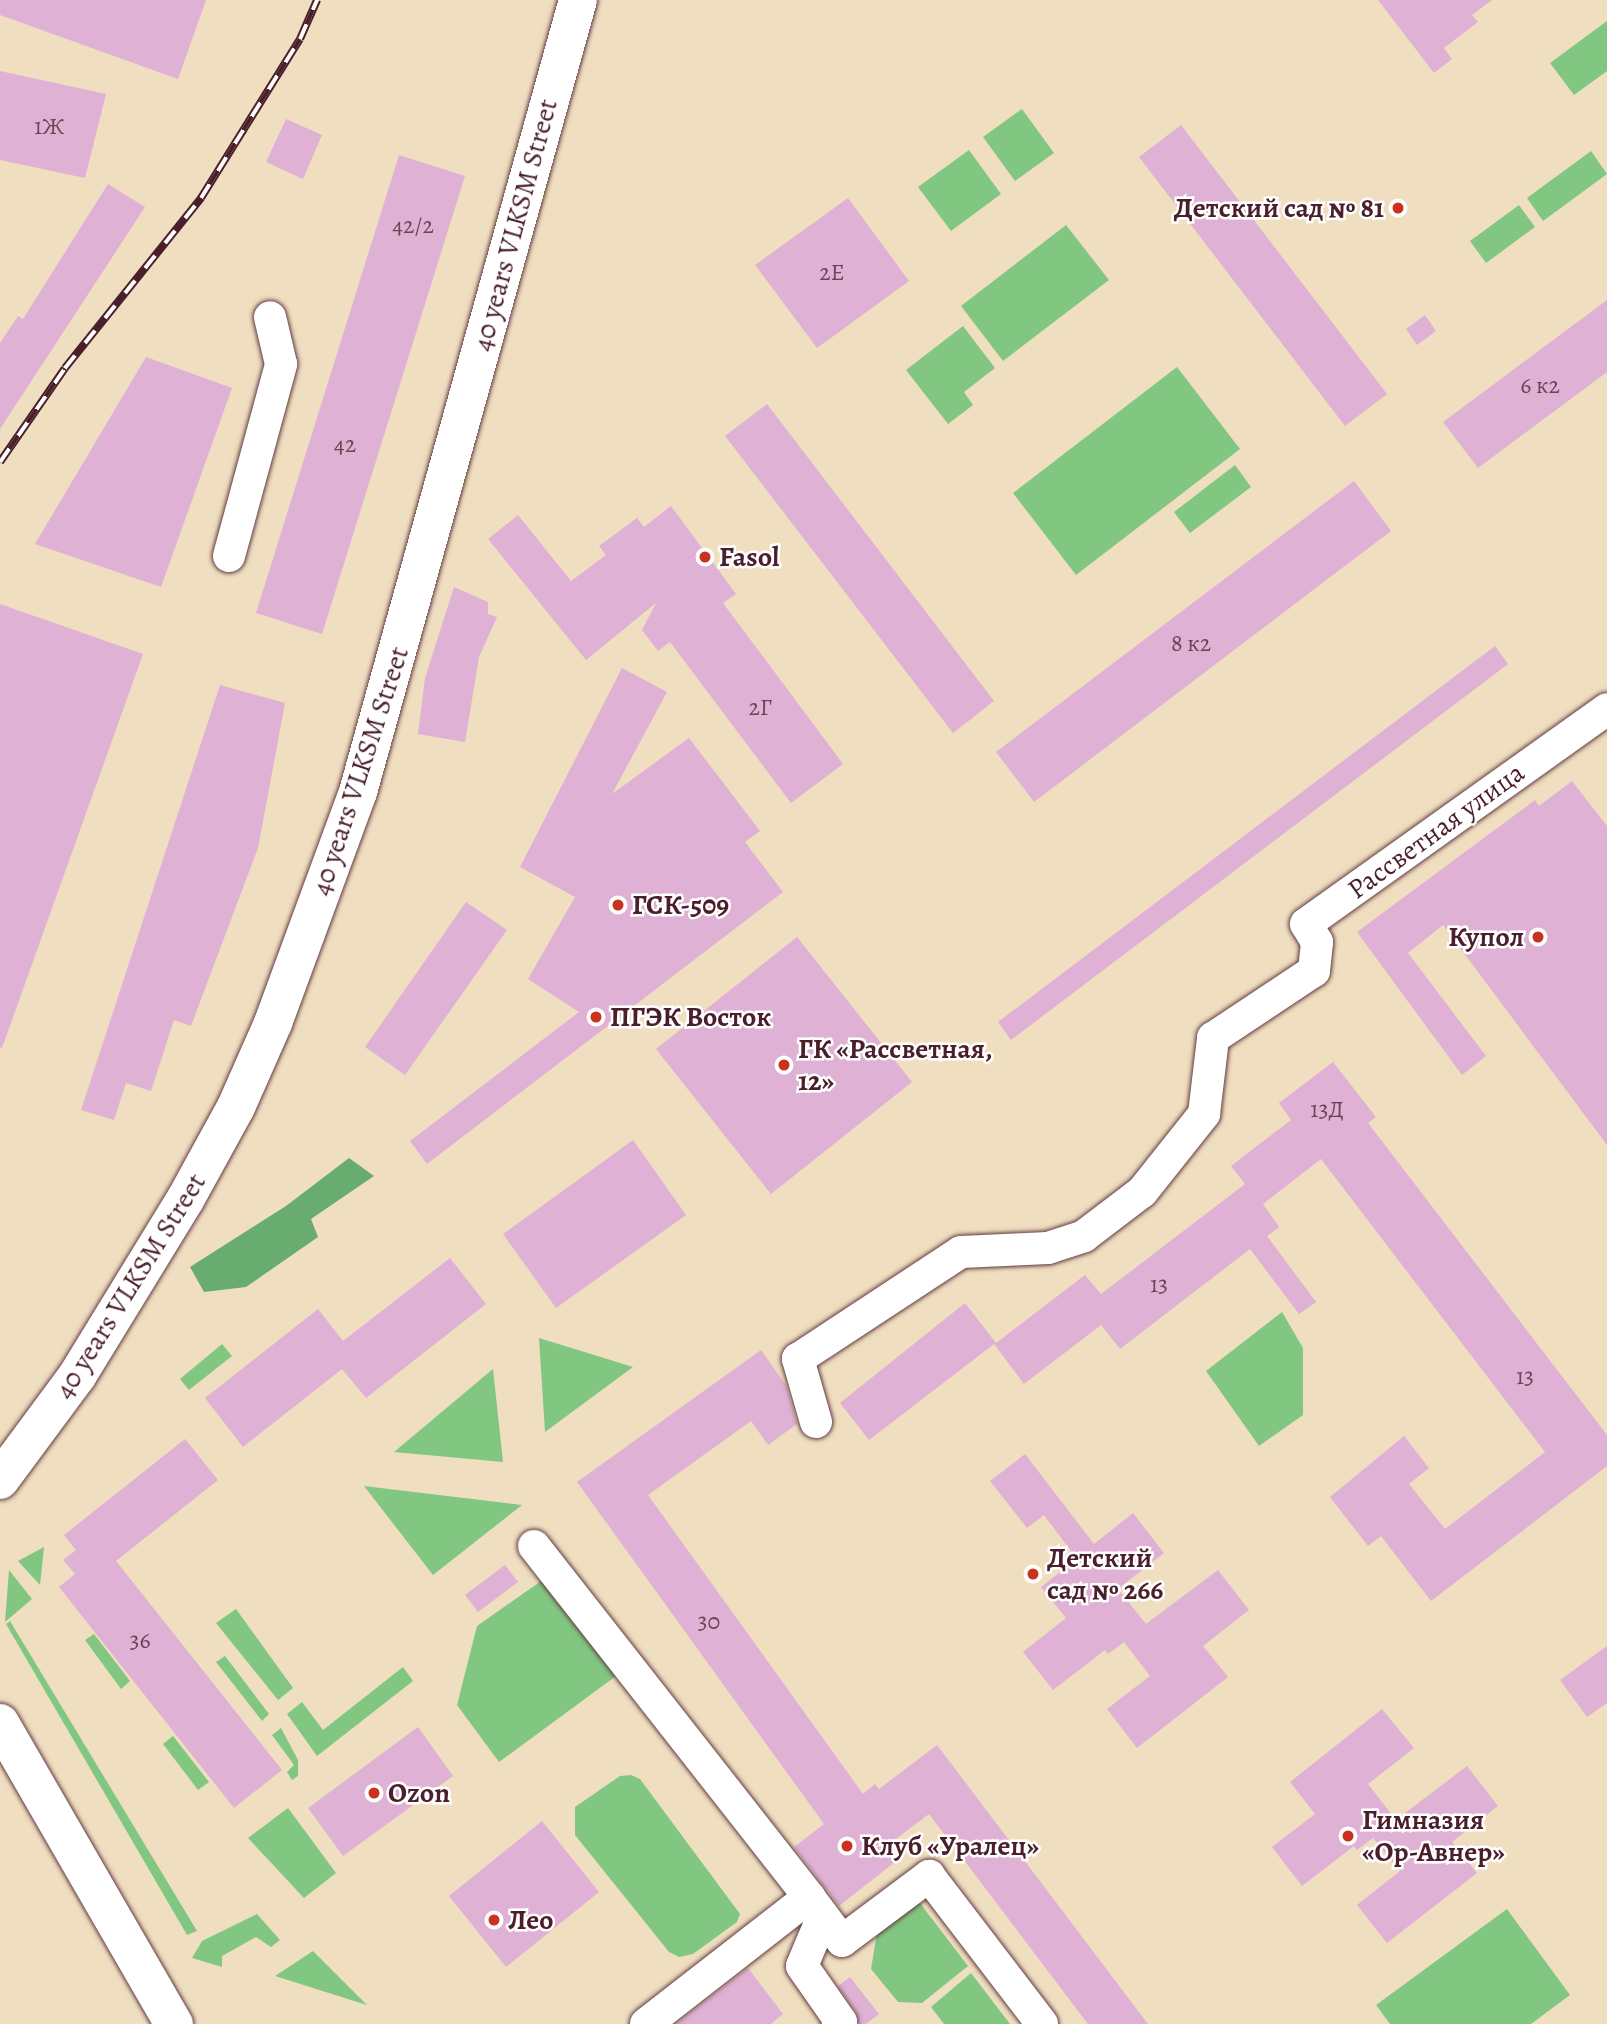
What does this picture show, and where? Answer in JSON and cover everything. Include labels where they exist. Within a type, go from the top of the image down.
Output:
[{"type":"main road","name":"40 years VLKSM Street","points":[[0,1480],[77,1376],[185,1200],[236,1107],[273,1023],[358,792],[578,0]]},
{"type":"main road","points":[[0,1723],[174,2024]]},
{"type":"street","points":[[229,556],[281,364],[270,317]]},
{"type":"street","points":[[816,1422],[798,1359],[961,1252],[1048,1248],[1084,1236],[1142,1192],[1204,1114],[1213,1038],[1314,971],[1317,942],[1306,924],[1607,709]]},
{"type":"street","points":[[534,1546],[842,1941],[929,1876],[1042,2024]]},
{"type":"street","points":[[646,2024],[816,1906]]},
{"type":"street","points":[[816,1906],[802,1966],[841,2022],[838,2024]]},
{"type":"green space","points":[[1607,21],[1607,71],[1574,95],[1550,63]]},
{"type":"green space","points":[[1022,109],[1054,153],[1015,181],[983,137]]},
{"type":"green space","points":[[969,150],[1001,194],[951,231],[918,187]]},
{"type":"green space","points":[[1591,151],[1607,174],[1543,221],[1527,198]]},
{"type":"green space","points":[[1519,205],[1535,227],[1486,263],[1470,241]]},
{"type":"green space","points":[[1066,225],[1109,280],[1003,361],[961,306]]},
{"type":"green space","points":[[963,326],[995,368],[964,392],[973,405],[948,424],[906,370]]},
{"type":"green space","points":[[1177,367],[1240,449],[1076,575],[1013,493]]},
{"type":"green space","points":[[1235,465],[1251,487],[1190,533],[1174,512]]},
{"type":"green space","points":[[349,1158],[374,1176],[311,1219],[318,1237],[246,1287],[204,1292],[190,1267],[286,1206]]},
{"type":"green space","points":[[1282,1312],[1303,1348],[1303,1415],[1259,1446],[1206,1371]]},
{"type":"green space","points":[[539,1338],[633,1367],[545,1432]]},
{"type":"green space","points":[[222,1344],[232,1356],[189,1390],[180,1379]]},
{"type":"green space","points":[[493,1369],[503,1462],[394,1452]]},
{"type":"green space","points":[[364,1486],[522,1505],[433,1575]]},
{"type":"green space","points":[[44,1547],[40,1585],[18,1561]]},
{"type":"green space","points":[[9,1570],[32,1599],[5,1622]]},
{"type":"green space","points":[[544,1579],[616,1676],[499,1762],[457,1705],[477,1626]]},
{"type":"green space","points":[[236,1609],[293,1688],[278,1700],[216,1623]]},
{"type":"green space","points":[[10,1621],[197,1931],[187,1935],[6,1624]]},
{"type":"green space","points":[[94,1634],[130,1681],[121,1689],[85,1640]]},
{"type":"green space","points":[[225,1656],[269,1714],[262,1721],[216,1662]]},
{"type":"green space","points":[[403,1667],[413,1681],[317,1756],[287,1714],[302,1702],[323,1730]]},
{"type":"green space","points":[[281,1728],[298,1760],[298,1776],[292,1780],[287,1772],[294,1765],[272,1735]]},
{"type":"green space","points":[[173,1736],[209,1782],[198,1790],[163,1744]]},
{"type":"green space","points":[[631,1775],[640,1779],[740,1914],[737,1922],[693,1954],[679,1957],[669,1952],[575,1835],[575,1807],[620,1776]]},
{"type":"green space","points":[[288,1808],[336,1873],[304,1898],[248,1838]]},
{"type":"green space","points":[[913,1894],[968,1966],[922,2003],[898,2002],[871,1969],[879,1921]]},
{"type":"green space","points":[[1507,1909],[1570,1995],[1531,2024],[1390,2024],[1376,2005]]},
{"type":"green space","points":[[257,1914],[280,1940],[271,1947],[256,1937],[222,1956],[222,1967],[192,1958],[202,1941]]},
{"type":"green space","points":[[313,1951],[367,2005],[275,1976]]},
{"type":"green space","points":[[971,1973],[1010,2024],[944,2024],[931,2007]]},
{"type":"building","points":[[0,0],[206,0],[178,79],[0,15]]},
{"type":"building","points":[[1378,0],[1492,0],[1472,15],[1478,22],[1444,48],[1452,59],[1434,73]]},
{"type":"building","points":[[0,71],[106,94],[85,178],[0,160]]},
{"type":"building","points":[[286,119],[322,135],[303,179],[266,162]]},
{"type":"building","points":[[1181,125],[1387,394],[1345,426],[1139,157]]},
{"type":"building","points":[[399,155],[465,176],[322,634],[256,613]]},
{"type":"building","points":[[108,184],[145,207],[0,429],[0,343],[18,316],[23,319]]},
{"type":"building","points":[[848,198],[909,281],[817,348],[755,265]]},
{"type":"building","points":[[1607,300],[1607,372],[1478,468],[1443,422]]},
{"type":"building","points":[[1425,315],[1436,331],[1417,345],[1406,329]]},
{"type":"building","points":[[146,357],[232,388],[161,587],[35,544]]},
{"type":"building","points":[[767,404],[994,701],[953,733],[725,436]]},
{"type":"building","points":[[1354,481],[1391,531],[1034,802],[996,752]]},
{"type":"building","points":[[671,506],[736,594],[723,603],[843,764],[791,803],[670,642],[658,651],[642,630],[656,603],[586,660],[488,539],[518,515],[571,581],[606,555],[599,546],[637,518],[644,527]]},
{"type":"building","points":[[454,587],[488,602],[488,614],[497,617],[479,657],[465,742],[418,734],[425,678]]},
{"type":"building","points":[[0,604],[143,654],[2,1048],[0,1047]]},
{"type":"building","points":[[1495,646],[1508,664],[1011,1040],[998,1022]]},
{"type":"building","points":[[622,668],[667,692],[612,794],[689,738],[760,831],[745,842],[783,892],[427,1164],[410,1141],[579,1012],[528,979],[575,897],[520,867]]},
{"type":"building","points":[[220,685],[285,703],[258,848],[191,1026],[174,1020],[151,1091],[126,1083],[114,1120],[81,1110]]},
{"type":"building","points":[[1572,781],[1607,826],[1607,1145],[1443,925],[1408,953],[1486,1056],[1462,1075],[1357,932],[1535,800],[1539,806]]},
{"type":"building","points":[[466,902],[507,930],[405,1075],[365,1047]]},
{"type":"building","name":"ГК «Рассветная, 12»","points":[[797,937],[912,1082],[771,1194],[656,1049]]},
{"type":"building","points":[[1333,1062],[1376,1117],[1368,1123],[1607,1435],[1607,1466],[1431,1601],[1381,1536],[1368,1546],[1330,1497],[1404,1436],[1429,1468],[1409,1484],[1445,1529],[1545,1452],[1321,1159],[1263,1204],[1279,1227],[1267,1236],[1316,1302],[1299,1314],[1250,1249],[1120,1349],[1101,1325],[1024,1384],[994,1344],[869,1440],[840,1403],[965,1303],[996,1343],[1085,1275],[1101,1294],[1245,1184],[1231,1166],[1291,1120],[1279,1103]]},
{"type":"building","points":[[633,1140],[686,1215],[556,1308],[503,1234]]},
{"type":"building","points":[[450,1258],[486,1304],[366,1398],[342,1369],[243,1447],[205,1398],[318,1309],[343,1341]]},
{"type":"building","points":[[761,1350],[786,1385],[797,1424],[768,1445],[751,1421],[648,1495],[863,1794],[875,1784],[879,1789],[937,1745],[1148,2024],[1088,2024],[929,1814],[884,1848],[895,1862],[839,1906],[794,1847],[824,1824],[577,1482]]},
{"type":"building","points":[[185,1439],[218,1480],[116,1561],[282,1770],[234,1808],[59,1587],[75,1574],[63,1560],[76,1550],[64,1535]]},
{"type":"building","points":[[1025,1454],[1094,1544],[1133,1513],[1164,1553],[1118,1589],[1146,1624],[1218,1570],[1249,1610],[1203,1646],[1228,1677],[1137,1748],[1107,1709],[1150,1676],[1124,1642],[1108,1654],[1105,1650],[1053,1690],[1023,1652],[1066,1618],[1041,1587],[1077,1559],[1044,1515],[1027,1528],[990,1481]]},
{"type":"building","points":[[505,1565],[518,1582],[478,1612],[465,1595]]},
{"type":"building","points":[[1607,1646],[1607,1703],[1587,1717],[1560,1680]]},
{"type":"building","points":[[1382,1709],[1414,1748],[1368,1784],[1396,1820],[1467,1766],[1498,1806],[1452,1842],[1477,1873],[1387,1943],[1357,1905],[1400,1871],[1373,1838],[1357,1850],[1354,1846],[1302,1886],[1272,1847],[1315,1814],[1290,1782]]},
{"type":"building","points":[[418,1727],[453,1776],[343,1856],[308,1808]]},
{"type":"building","points":[[542,1821],[599,1892],[506,1967],[449,1896]]},
{"type":"building","points":[[748,1968],[783,2014],[771,2024],[676,2024]]},
{"type":"building","points":[[850,1977],[879,2014],[866,2024],[859,2024],[856,2012],[838,1986]]},
{"type":"railway","points":[[0,462],[65,368],[201,198],[300,39],[317,0]]},
{"type":"place","name":"Детский сад № 81","points":[[1398,208]]},
{"type":"place","name":"Fasol","points":[[705,557]]},
{"type":"place","name":"ГСК-509","points":[[618,905]]},
{"type":"place","name":"Купол","points":[[1538,937]]},
{"type":"place","name":"ПГЭК Восток","points":[[596,1017]]},
{"type":"place","name":"ГК «Рассветная, 12»","points":[[784,1065]]},
{"type":"place","name":"Детский сад № 266","points":[[1033,1574]]},
{"type":"place","name":"Ozon","points":[[374,1793]]},
{"type":"place","name":"Гимназия «Ор-Авнер»","points":[[1348,1836]]},
{"type":"place","name":"Клуб «Уралец»","points":[[847,1846]]},
{"type":"place","name":"Лео","points":[[494,1920]]}]
